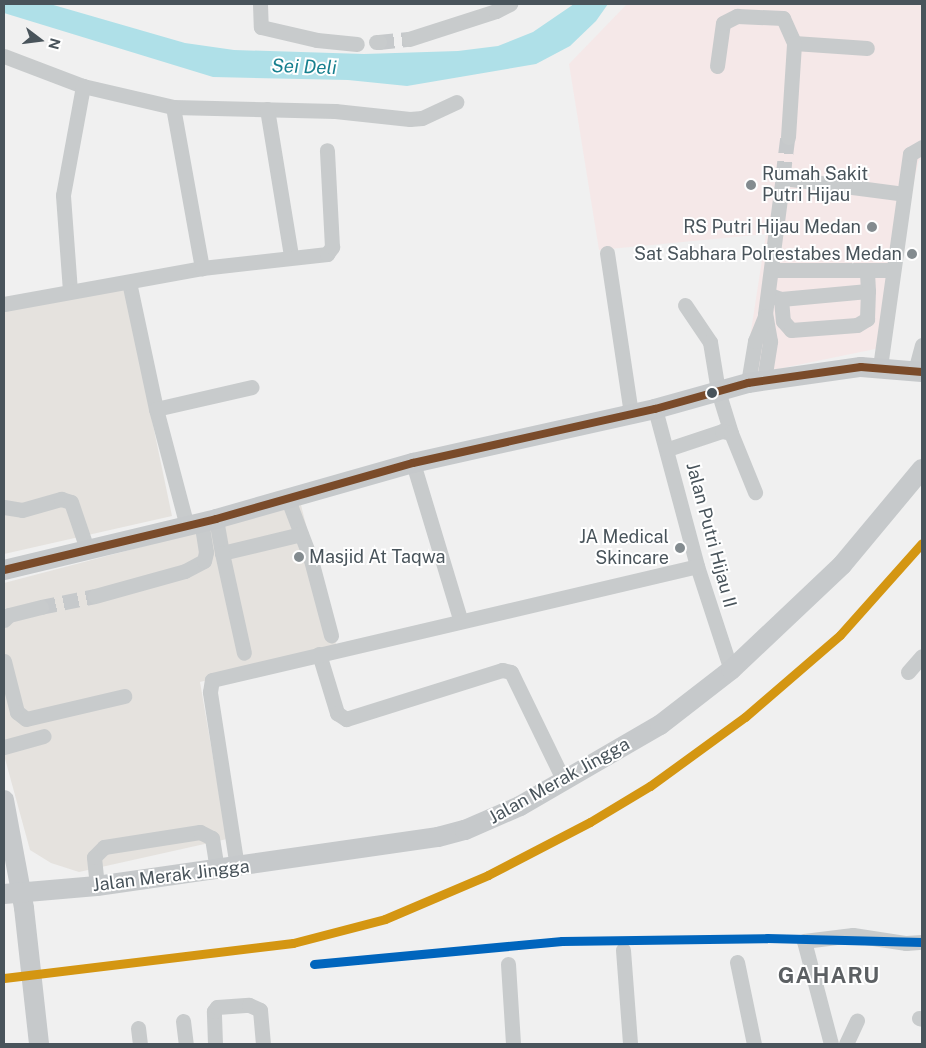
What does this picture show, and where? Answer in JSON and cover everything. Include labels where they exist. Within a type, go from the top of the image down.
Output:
[{"type":"main road","points":[[4,570],[201,522],[287,496],[413,463],[655,409],[756,381],[880,367],[919,371]]},
{"type":"main road","name":"Jalan Merak Jingga","points":[[12,893],[97,886],[438,837],[465,830],[520,806],[660,725],[730,670],[842,565],[922,469]]},
{"type":"main road","points":[[4,800],[12,893],[39,1044]]},
{"type":"street","points":[[260,4],[261,28],[317,40],[357,44]]},
{"type":"street","points":[[409,39],[496,11],[510,4]]},
{"type":"street","points":[[717,66],[723,23],[730,17],[783,11],[794,43],[788,137]]},
{"type":"street","points":[[794,43],[867,48]]},
{"type":"street","points":[[4,56],[83,86],[173,107],[335,111],[410,119],[422,118],[457,102]]},
{"type":"street","points":[[70,291],[63,195],[83,86]]},
{"type":"street","points":[[173,107],[202,268]]},
{"type":"street","points":[[267,109],[291,256]]},
{"type":"street","points":[[880,367],[910,154],[922,147]]},
{"type":"street","points":[[4,304],[202,268],[291,256],[327,254],[332,246],[327,150]]},
{"type":"street","points":[[867,271],[867,319],[857,325],[791,330],[783,322],[775,297],[772,270],[783,177],[904,194]]},
{"type":"street","points":[[607,253],[631,414]]},
{"type":"street","points":[[772,270],[893,270]]},
{"type":"street","points":[[95,596],[185,571],[204,561],[206,552],[201,522],[156,409],[129,282]]},
{"type":"street","points":[[775,297],[868,291]]},
{"type":"street","points":[[756,381],[755,341],[775,297]]},
{"type":"street","points":[[685,305],[710,342],[718,391],[731,433],[754,492]]},
{"type":"street","points":[[919,371],[922,345]]},
{"type":"street","points":[[156,409],[252,387]]},
{"type":"street","name":"Jalan Putri Hijau II","points":[[655,409],[668,449],[697,566],[730,670]]},
{"type":"street","points":[[668,449],[722,431],[731,433]]},
{"type":"street","points":[[413,463],[460,619]]},
{"type":"street","points":[[287,496],[302,534],[331,635]]},
{"type":"street","points":[[4,507],[22,510],[61,499],[71,502],[86,549]]},
{"type":"street","points":[[201,522],[222,553],[244,653]]},
{"type":"street","points":[[222,553],[302,534]]},
{"type":"street","points":[[237,867],[209,684],[218,677],[460,619],[697,566]]},
{"type":"street","points":[[4,620],[9,615],[41,607]]},
{"type":"street","points":[[319,654],[337,713],[346,719],[502,670],[511,672],[564,781]]},
{"type":"street","points":[[908,672],[922,656]]},
{"type":"street","points":[[4,660],[20,717],[48,715],[124,696]]},
{"type":"street","points":[[4,747],[44,736]]},
{"type":"street","points":[[97,886],[94,857],[104,847],[200,832],[212,838],[217,869]]},
{"type":"street","points":[[831,1044],[804,941],[853,935],[906,943],[922,942]]},
{"type":"street","points":[[622,950],[630,1044]]},
{"type":"street","points":[[737,962],[754,1044]]},
{"type":"street","points":[[508,964],[513,1044]]},
{"type":"street","points":[[215,1044],[214,1018],[217,1008],[249,1005],[260,1010],[263,1044]]},
{"type":"street","points":[[846,1044],[857,1020]]},
{"type":"street","points":[[183,1021],[186,1044]]},
{"type":"street","points":[[138,1028],[140,1044]]},
{"type":"shaded area","name":"Rumah Sakit Putri Hijau","points":[[627,4],[922,4],[922,160],[919,160],[907,209],[885,347],[744,376],[766,234],[599,250],[569,64]]},
{"type":"shaded area","points":[[124,286],[172,516],[4,554],[4,307]]},
{"type":"shaded area","points":[[301,505],[337,648],[200,682],[227,839],[79,872],[51,863],[30,850],[4,755],[4,583]]},
{"type":"water","name":"Sei Deli","points":[[4,4],[50,4],[185,43],[234,50],[364,54],[458,51],[498,46],[533,32],[574,4],[608,4],[596,21],[570,46],[536,64],[407,86],[348,80],[213,77],[4,13]]},
{"type":"tunnel","points":[[379,42],[409,39]]},
{"type":"tunnel","points":[[783,176],[788,137]]},
{"type":"tunnel","points":[[41,607],[95,596]]},
{"type":"transit line","points":[[4,570],[216,519],[413,463],[655,409],[748,383],[861,367],[922,372]]},
{"type":"transit line","points":[[4,978],[293,943],[385,919],[488,875],[590,822],[650,786],[745,717],[840,635],[922,543]]},
{"type":"transit line","points":[[314,964],[562,941],[767,938],[922,942]]},
{"type":"place","name":"Rumah Sakit Putri Hijau","points":[[751,185]]},
{"type":"place","name":"RS Putri Hijau Medan","points":[[872,227]]},
{"type":"place","name":"Sat Sabhara Polrestabes Medan","points":[[912,254]]},
{"type":"place","name":"JA Medical Skincare","points":[[680,548]]},
{"type":"place","name":"Masjid At Taqwa","points":[[299,557]]},
{"type":"district","name":"GAHARU","points":[[829,976]]}]
